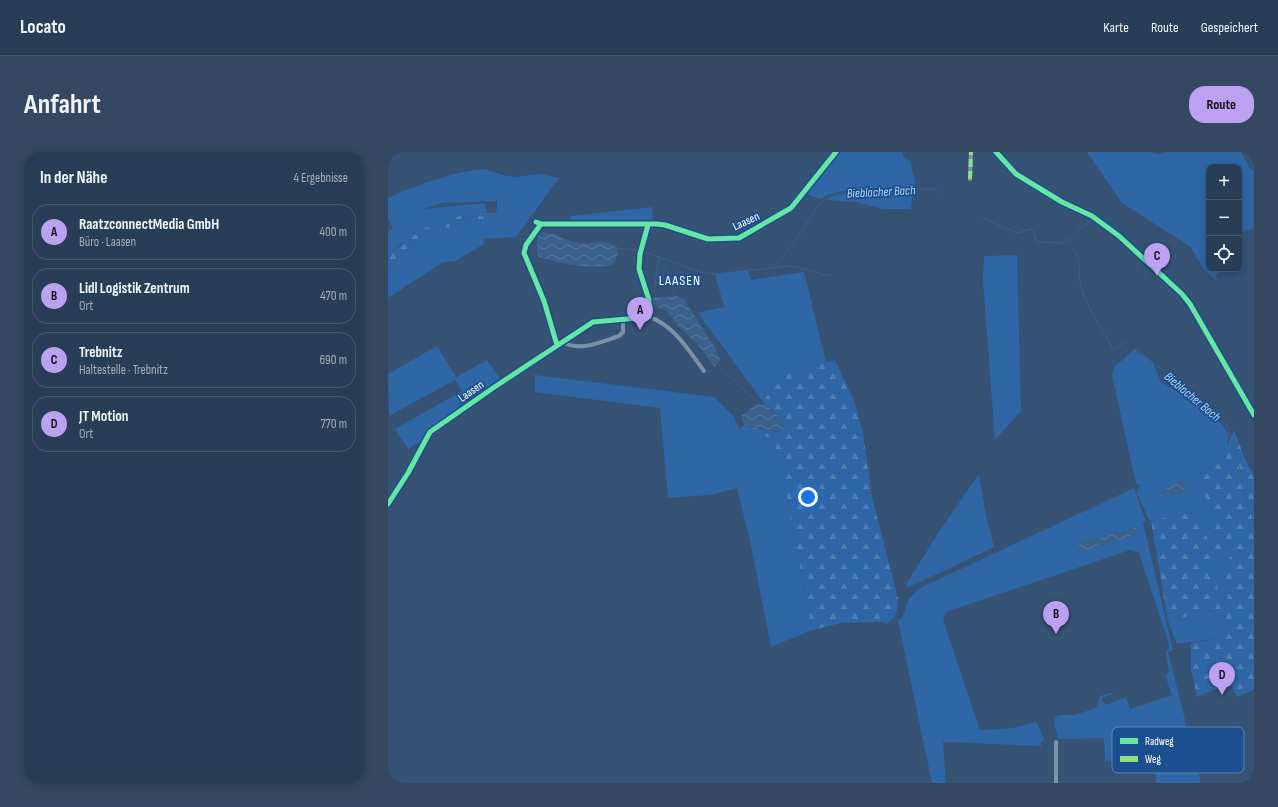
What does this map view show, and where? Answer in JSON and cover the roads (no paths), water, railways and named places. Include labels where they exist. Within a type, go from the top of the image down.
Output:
[{"type":"street","name":"Laasen","points":[[557,345],[544,301],[524,253],[526,245],[538,223],[665,225],[708,239],[739,238],[791,208],[836,152]]},
{"type":"street","points":[[970,180],[971,152]]},
{"type":"street","points":[[996,152],[1016,174],[1062,202],[1092,216],[1104,225],[1146,260],[1159,274],[1182,294],[1190,304],[1254,414]]},
{"type":"street","points":[[648,225],[640,254],[639,269],[649,300],[649,317],[656,319],[681,339],[704,371]]},
{"type":"street","name":"Laasen","points":[[388,504],[408,473],[430,432],[593,322],[623,318],[649,317]]},
{"type":"street","points":[[562,342],[570,346],[578,347],[619,336],[623,332],[623,318]]},
{"type":"street","points":[[1056,742],[1056,783]]},
{"type":"water","points":[[543,232],[548,232],[574,242],[602,242],[611,244],[617,247],[618,254],[612,265],[594,267],[566,264],[539,257],[537,254],[537,237]]},
{"type":"water","points":[[677,296],[684,299],[716,349],[720,361],[715,367],[693,340],[681,329],[670,314],[663,309],[652,307],[651,298]]},
{"type":"water","points":[[757,404],[766,405],[785,422],[784,428],[779,432],[745,426],[742,415]]},
{"type":"water","points":[[1183,481],[1186,483],[1185,491],[1182,494],[1166,494],[1161,496],[1161,491]]},
{"type":"water","points":[[1136,528],[1139,530],[1134,535],[1084,551],[1079,548],[1078,545],[1081,542]]},
{"type":"waterway","name":"Bieblacher Bach","points":[[824,199],[835,195],[874,190],[933,189],[939,193]]},
{"type":"waterway","name":"Bieblacher Bach","points":[[644,252],[700,272],[715,274],[770,268],[785,254],[821,202]]},
{"type":"waterway","name":"Bieblacher Bach","points":[[388,268],[413,242],[440,225],[479,215],[500,217],[521,230]]},
{"type":"waterway","name":"Bieblacher Bach","points":[[983,218],[1017,233],[1032,229],[1037,242],[1060,243],[1068,241],[1070,243]]},
{"type":"waterway","points":[[1066,241],[1089,221]]},
{"type":"waterway","name":"Bieblacher Bach","points":[[526,234],[530,236]]},
{"type":"waterway","name":"Bieblacher Bach","points":[[617,248],[638,250]]},
{"type":"waterway","name":"Bieblacher Bach","points":[[1073,248],[1078,258],[1080,282],[1084,295],[1114,351],[1127,341]]},
{"type":"waterway","points":[[659,257],[658,262],[672,279],[674,292]]},
{"type":"waterway","points":[[654,292],[658,263]]},
{"type":"waterway","points":[[770,268],[791,266],[830,276]]},
{"type":"waterway","name":"Bieblacher Bach","points":[[1136,348],[1227,425],[1241,473],[1244,493],[1254,522]]},
{"type":"waterway","points":[[718,365],[755,400]]},
{"type":"place","name":"Trebnitz","points":[[1157,276]]},
{"type":"place","name":"RaatzconnectMedia GmbH","points":[[640,330]]},
{"type":"place","name":"Lidl Logistik Zentrum","points":[[1056,634]]},
{"type":"place","name":"JT Motion","points":[[1222,695]]},
{"type":"district","name":"LAASEN","points":[[680,280]]}]
